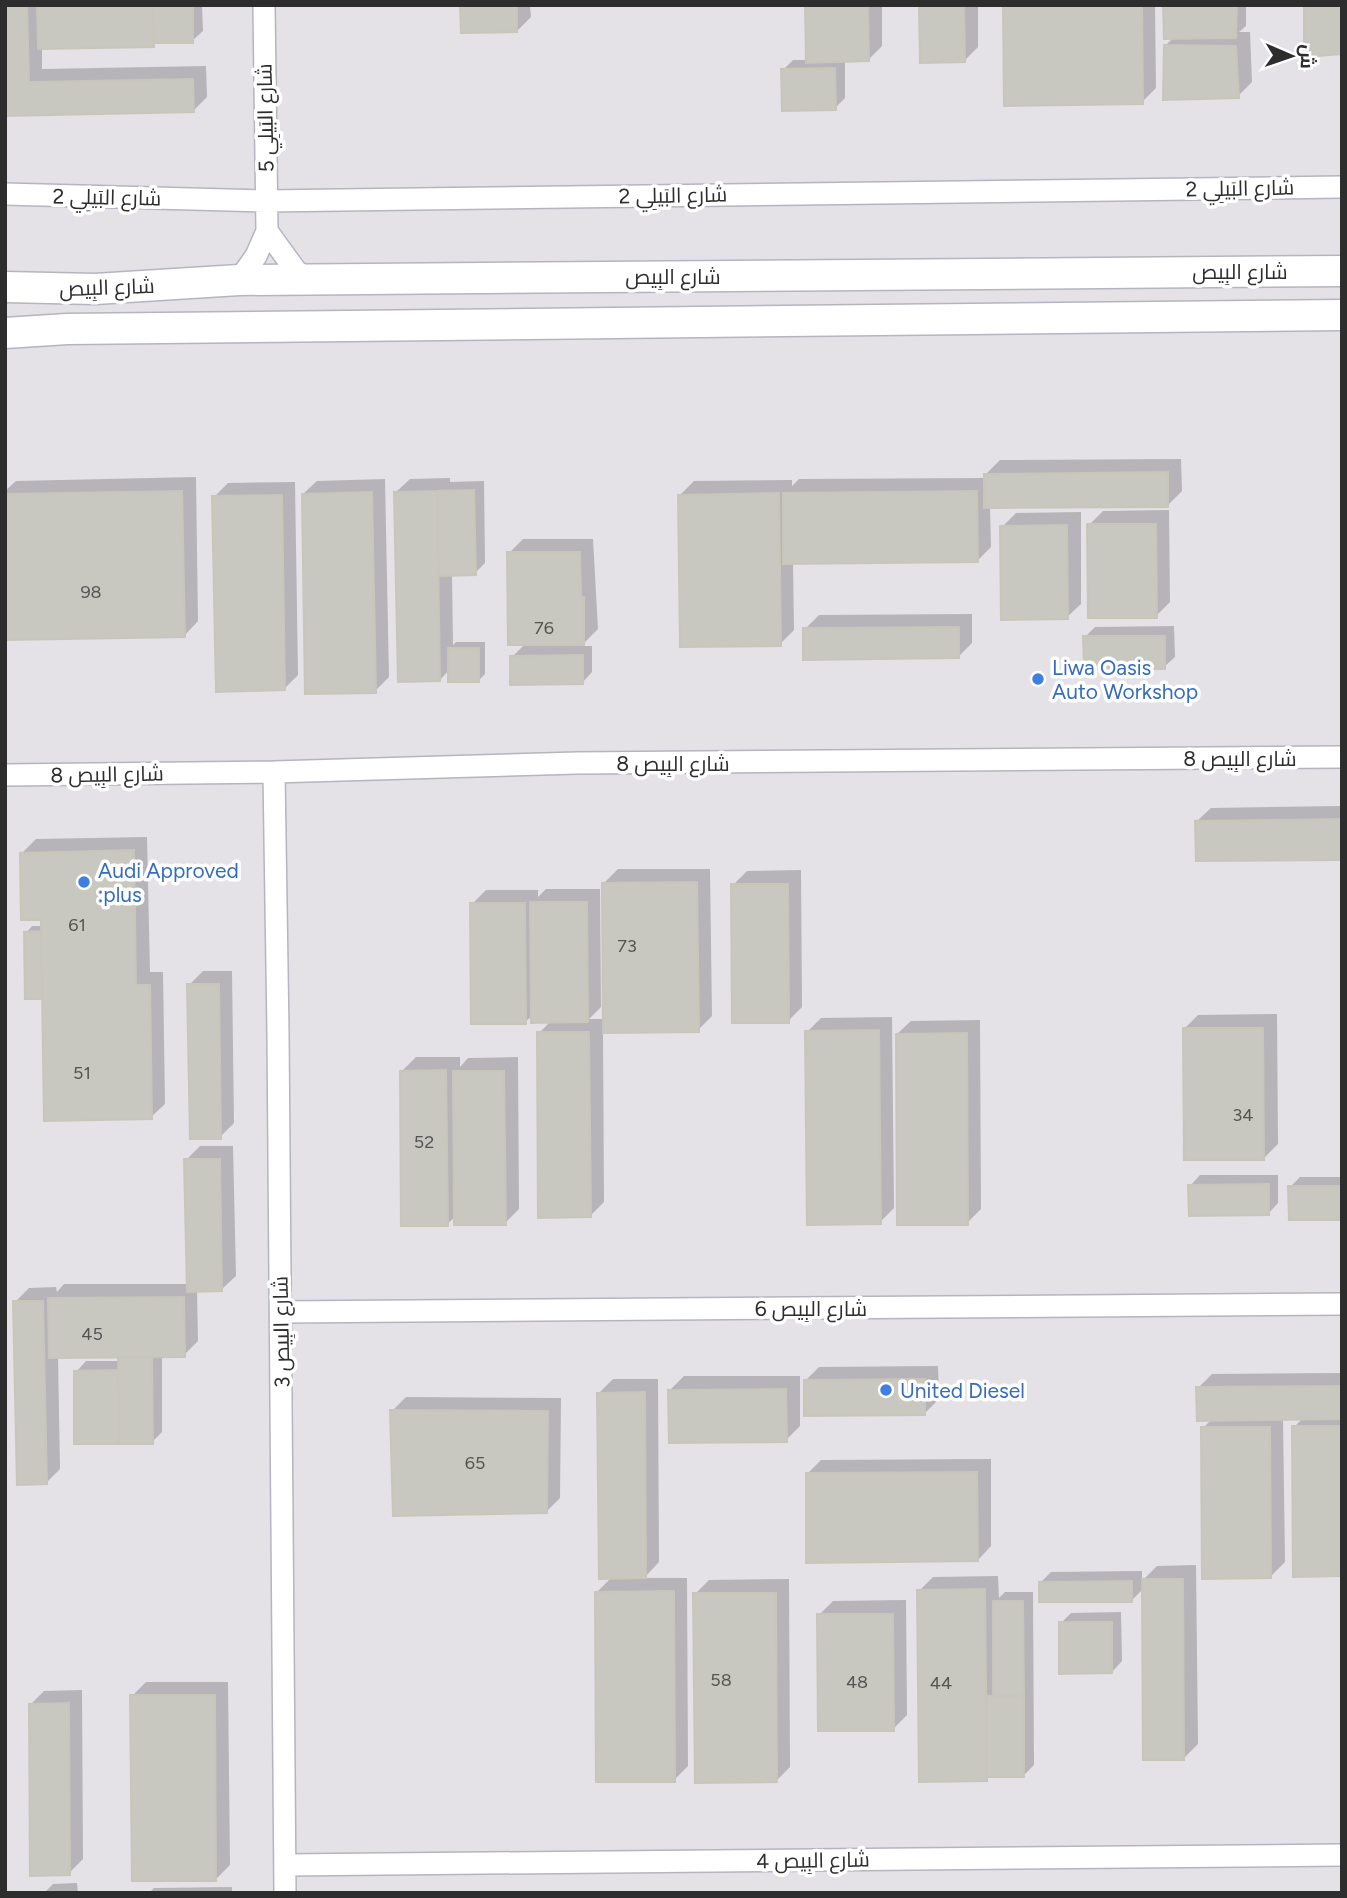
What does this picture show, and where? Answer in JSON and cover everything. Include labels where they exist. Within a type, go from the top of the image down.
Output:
[{"type":"street","name":"شارع البَيلِي 5","points":[[239,280],[256,256],[267,231],[264,5]]},
{"type":"street","name":"شارع البَيلِي 2","points":[[5,194],[266,201],[1342,187]]},
{"type":"street","points":[[267,231],[296,271],[308,279]]},
{"type":"street","name":"شارع البِيص","points":[[5,287],[95,289],[239,280],[308,279],[1342,271]]},
{"type":"street","name":"شارع البِيص","points":[[5,333],[67,328],[1342,315]]},
{"type":"street","name":"شارع البِيص 8","points":[[5,775],[274,772],[589,763],[1342,757]]},
{"type":"street","name":"شارع البِيص 3","points":[[274,772],[285,1893]]},
{"type":"street","name":"شارع البِيص 6","points":[[281,1312],[1342,1304]]},
{"type":"street","name":"شارع البِيص 4","points":[[285,1865],[1342,1855]]},
{"type":"shaded area","points":[[5,5],[1342,5],[1342,1893],[5,1893]]},
{"type":"building","points":[[5,5],[27,5],[29,82],[193,79],[194,112],[5,116]]},
{"type":"building","points":[[37,5],[153,5],[154,47],[38,49]]},
{"type":"building","points":[[153,5],[193,5],[193,43],[154,43]]},
{"type":"building","points":[[460,5],[517,5],[517,32],[461,33]]},
{"type":"building","points":[[805,5],[868,5],[869,61],[806,63]]},
{"type":"building","points":[[919,5],[964,5],[965,62],[920,63]]},
{"type":"building","points":[[1003,5],[1142,5],[1143,104],[1004,106]]},
{"type":"building","points":[[1163,5],[1237,5],[1236,38],[1164,39]]},
{"type":"building","points":[[1304,5],[1342,5],[1342,54],[1304,57]]},
{"type":"building","points":[[1164,45],[1236,46],[1239,98],[1163,100]]},
{"type":"building","points":[[835,68],[836,110],[782,111],[781,69]]},
{"type":"building","points":[[1168,472],[1168,507],[984,508],[984,474]]},
{"type":"building","points":[[474,490],[476,575],[439,576],[437,491]]},
{"type":"building","points":[[182,491],[185,637],[5,640],[5,494]]},
{"type":"building","points":[[437,491],[440,681],[398,682],[394,492]]},
{"type":"building","points":[[977,491],[978,562],[783,564],[783,493]]},
{"type":"building","points":[[372,492],[376,693],[305,694],[302,494]]},
{"type":"building","points":[[779,493],[781,646],[680,647],[678,495]]},
{"type":"building","points":[[282,495],[285,690],[216,692],[212,496]]},
{"type":"building","points":[[1087,524],[1156,524],[1157,618],[1088,618]]},
{"type":"building","points":[[1067,525],[1068,619],[1001,620],[1000,526]]},
{"type":"building","points":[[507,552],[580,552],[584,645],[508,645]]},
{"type":"building","points":[[959,627],[959,658],[803,660],[803,628]]},
{"type":"building","points":[[1083,636],[1165,636],[1165,669],[1084,669]]},
{"type":"building","points":[[448,648],[479,648],[479,682],[448,682]]},
{"type":"building","points":[[583,655],[583,684],[510,685],[510,656]]},
{"type":"building","points":[[1342,819],[1342,860],[1196,861],[1195,821]]},
{"type":"building","points":[[134,850],[136,985],[150,985],[152,1119],[44,1121],[41,920],[21,920],[20,853]]},
{"type":"building","points":[[697,882],[699,1032],[603,1033],[602,883]]},
{"type":"building","points":[[731,884],[788,884],[789,1023],[732,1023]]},
{"type":"building","points":[[530,902],[587,902],[588,1022],[531,1023]]},
{"type":"building","points":[[470,903],[525,903],[526,1024],[471,1024]]},
{"type":"building","points":[[41,931],[42,999],[25,999],[24,932]]},
{"type":"building","points":[[187,984],[219,984],[221,1139],[190,1139]]},
{"type":"building","points":[[1183,1028],[1263,1028],[1264,1160],[1184,1160]]},
{"type":"building","points":[[879,1030],[881,1224],[807,1225],[805,1031]]},
{"type":"building","points":[[537,1032],[589,1032],[591,1217],[538,1218]]},
{"type":"building","points":[[967,1033],[968,1225],[897,1225],[896,1034]]},
{"type":"building","points":[[446,1070],[448,1226],[401,1226],[400,1071]]},
{"type":"building","points":[[453,1071],[504,1071],[506,1225],[454,1225]]},
{"type":"building","points":[[184,1159],[220,1159],[222,1291],[187,1292]]},
{"type":"building","points":[[1269,1184],[1269,1215],[1189,1216],[1188,1185]]},
{"type":"building","points":[[1288,1186],[1342,1186],[1342,1220],[1289,1220]]},
{"type":"building","points":[[184,1297],[185,1357],[49,1358],[48,1298]]},
{"type":"building","points":[[13,1301],[43,1301],[47,1484],[17,1485]]},
{"type":"building","points":[[118,1357],[152,1357],[153,1444],[119,1444]]},
{"type":"building","points":[[118,1370],[119,1444],[74,1444],[74,1371]]},
{"type":"building","points":[[925,1379],[925,1415],[804,1416],[804,1380]]},
{"type":"building","points":[[1342,1386],[1342,1419],[1197,1421],[1196,1387]]},
{"type":"building","points":[[786,1389],[787,1442],[669,1443],[668,1390]]},
{"type":"building","points":[[645,1392],[646,1578],[599,1579],[597,1393]]},
{"type":"building","points":[[390,1410],[548,1411],[547,1513],[393,1516]]},
{"type":"building","points":[[1292,1426],[1342,1426],[1342,1576],[1293,1577]]},
{"type":"building","points":[[1201,1427],[1270,1427],[1271,1578],[1202,1579]]},
{"type":"building","points":[[977,1472],[978,1561],[806,1563],[806,1473]]},
{"type":"building","points":[[1142,1579],[1183,1579],[1184,1760],[1143,1760]]},
{"type":"building","points":[[1132,1581],[1132,1602],[1039,1602],[1039,1582]]},
{"type":"building","points":[[985,1589],[987,1781],[919,1782],[917,1590]]},
{"type":"building","points":[[674,1591],[675,1782],[596,1782],[595,1592]]},
{"type":"building","points":[[693,1593],[776,1593],[777,1782],[695,1783]]},
{"type":"building","points":[[993,1601],[1023,1601],[1024,1696],[993,1696]]},
{"type":"building","points":[[817,1614],[893,1614],[894,1731],[818,1731]]},
{"type":"building","points":[[1059,1622],[1112,1622],[1112,1673],[1059,1674]]},
{"type":"building","points":[[130,1695],[215,1695],[216,1881],[132,1881]]},
{"type":"building","points":[[986,1696],[1024,1696],[1024,1777],[987,1777]]},
{"type":"building","points":[[69,1703],[70,1875],[30,1876],[29,1704]]},
{"type":"place","name":"Liwa Oasis Auto Workshop","points":[[1038,679]]},
{"type":"place","name":"Audi Approved :plus","points":[[84,882]]},
{"type":"place","name":"United Diesel","points":[[886,1390]]}]
